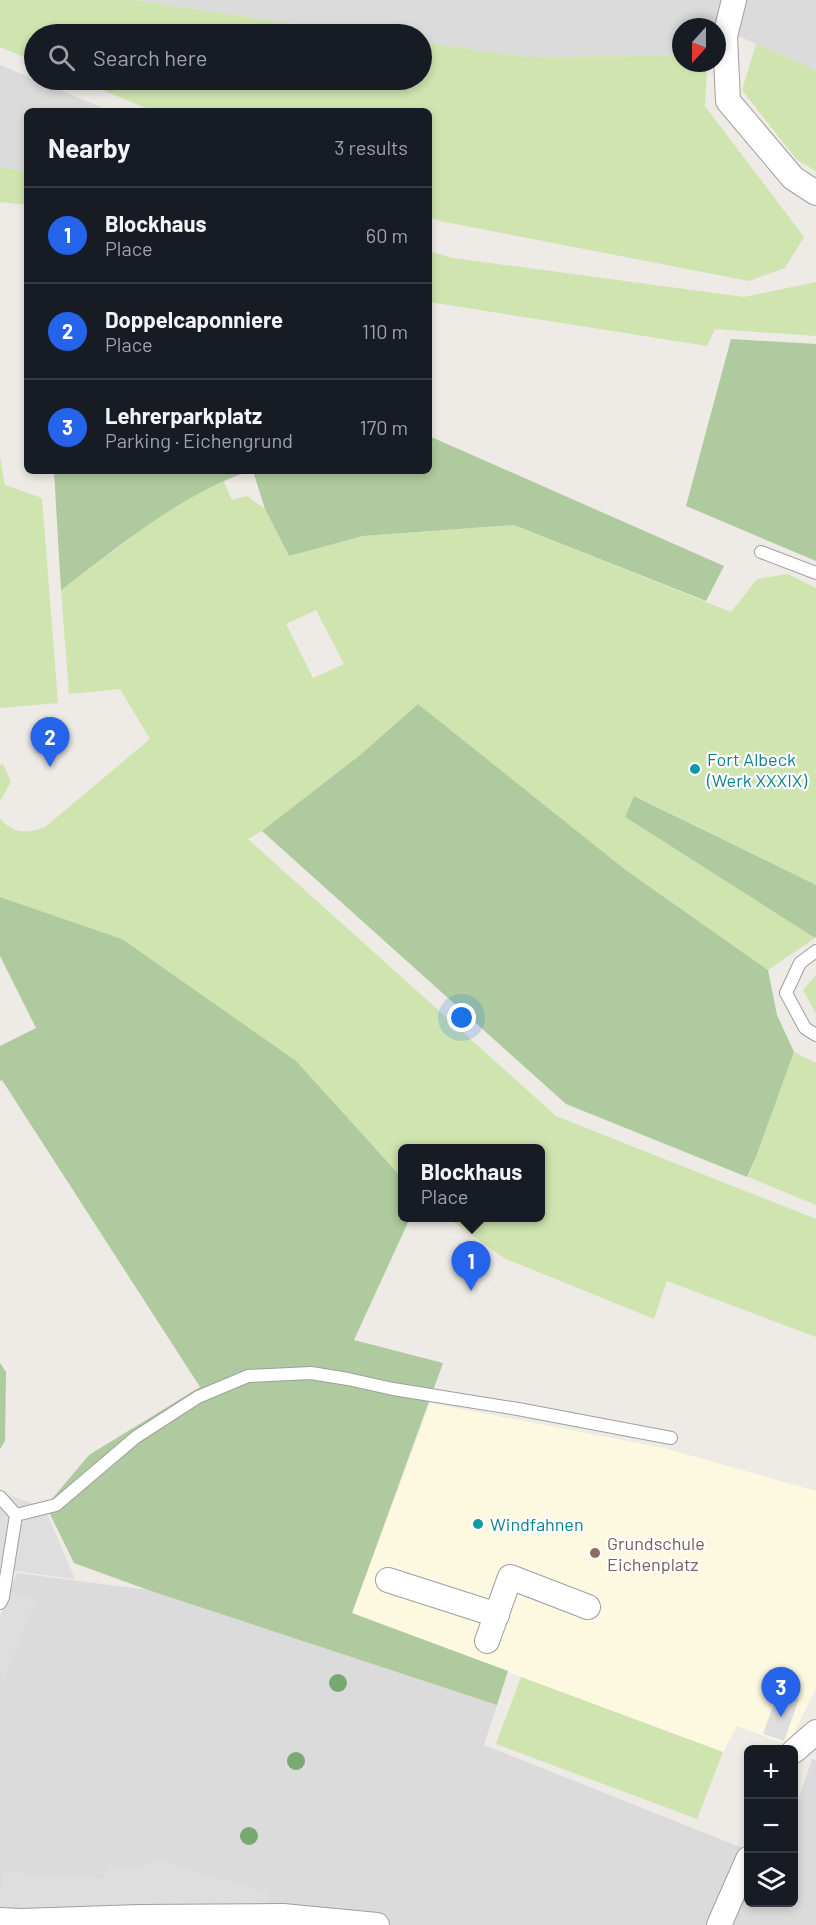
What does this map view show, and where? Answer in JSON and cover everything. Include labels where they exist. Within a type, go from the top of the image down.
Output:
[{"type":"street","points":[[734,0],[725,36],[728,100],[793,178],[816,193]]},
{"type":"street","points":[[487,1641],[510,1577],[588,1607]]},
{"type":"street","points":[[388,1580],[497,1615]]},
{"type":"street","points":[[798,1748],[816,1732]]},
{"type":"street","points":[[719,1925],[744,1868]]},
{"type":"street","points":[[0,1920],[283,1916],[377,1925]]},
{"type":"lane","points":[[761,552],[816,573]]},
{"type":"lane","points":[[816,951],[800,963],[786,993],[805,1028],[816,1035]]},
{"type":"lane","points":[[16,1515],[56,1505],[136,1437],[198,1397],[248,1376],[311,1373],[348,1378],[393,1389],[518,1409],[671,1438]]},
{"type":"lane","points":[[0,1497],[16,1515]]},
{"type":"lane","points":[[0,1603],[3,1597],[16,1515]]},
{"type":"shaded area","points":[[133,0],[816,0],[816,70],[726,31],[726,18],[672,18],[672,56],[526,57],[432,43],[432,24],[297,24]]},
{"type":"shaded area","points":[[0,65],[24,75],[24,90],[60,90],[103,108],[24,108],[24,170],[0,168]]},
{"type":"shaded area","name":"Grundschule Eichenplatz","points":[[430,1403],[664,1448],[816,1491],[816,1688],[788,1745],[737,1726],[723,1752],[352,1614]]},
{"type":"shaded area","points":[[0,1492],[44,1507],[75,1579],[0,1569]]},
{"type":"shaded area","points":[[17,1573],[148,1590],[497,1705],[484,1745],[744,1848],[744,1907],[798,1907],[798,1801],[812,1759],[816,1760],[816,1925],[0,1925],[0,1617]]},
{"type":"shaded area","points":[[11,1591],[35,1601],[1,1686],[0,1620]]},
{"type":"shaded area","points":[[778,1692],[799,1699],[784,1741],[763,1734]]},
{"type":"shaded area","points":[[158,1860],[268,1893],[260,1916],[0,1920],[2,1872],[104,1879],[107,1866],[142,1866]]},
{"type":"green space","points":[[0,0],[133,0],[297,24],[24,24],[24,57],[0,47]]},
{"type":"green space","points":[[432,43],[526,57],[672,56],[672,72],[707,72],[705,106],[804,237],[785,268],[749,281],[440,221],[432,218],[432,108],[146,108],[102,90],[432,90]]},
{"type":"green space","points":[[756,44],[816,70],[816,171],[797,160],[742,90]]},
{"type":"green space","points":[[0,168],[24,170],[24,205],[0,202]]},
{"type":"green space","points":[[432,252],[453,258],[744,297],[816,282],[816,336],[715,329],[707,346],[432,302]]},
{"type":"green space","points":[[731,339],[816,344],[816,561],[686,506]]},
{"type":"green space","points":[[432,437],[724,566],[706,601],[514,525],[363,536],[289,556],[265,509],[254,474],[432,474]]},
{"type":"green space","points":[[0,457],[5,485],[42,498],[58,703],[0,708]]},
{"type":"green space","points":[[54,474],[241,474],[223,481],[174,508],[128,539],[61,590]]},
{"type":"green space","points":[[223,480],[232,500],[247,496],[265,509],[289,556],[363,536],[514,525],[731,612],[757,579],[788,574],[816,588],[816,885],[635,796],[625,817],[815,938],[768,970],[627,871],[418,704],[360,755],[262,831],[248,839],[556,1116],[816,1219],[816,1337],[667,1281],[654,1319],[504,1258],[454,1222],[545,1222],[545,1144],[398,1144],[398,1174],[295,1061],[122,939],[0,897],[0,818],[10,827],[20,831],[32,831],[45,827],[150,739],[120,689],[69,694],[61,590],[169,509]],"holes":[[[316,610],[344,664],[313,678],[286,624]]]},
{"type":"green space","points":[[418,704],[627,871],[768,970],[777,1015],[794,1052],[747,1177],[566,1104],[262,831],[360,755]]},
{"type":"green space","points":[[3,764],[11,782],[0,801],[0,765]]},
{"type":"green space","points":[[634,796],[816,885],[815,938],[625,817]]},
{"type":"green space","points":[[0,897],[122,939],[296,1061],[398,1174],[398,1222],[408,1222],[354,1340],[443,1363],[352,1613],[508,1671],[497,1705],[148,1590],[74,1563],[46,1506],[89,1455],[200,1387],[2,1080],[0,1081],[0,1046],[36,1028],[0,956]]},
{"type":"green space","points":[[816,975],[816,1014],[803,990]]},
{"type":"green space","points":[[794,1052],[816,1063],[816,1205],[748,1177]]},
{"type":"green space","points":[[0,1363],[6,1372],[5,1441],[0,1449]]},
{"type":"green space","points":[[521,1677],[723,1752],[697,1819],[496,1744]]},
{"type":"place","name":"Doppelcaponniere","points":[[50,767]]},
{"type":"place","name":"Fort Albeck (Werk XXXIX)","points":[[695,769]]},
{"type":"place","name":"Blockhaus","points":[[471,1291]]},
{"type":"place","name":"Windfahnen","points":[[478,1524]]},
{"type":"place","name":"Grundschule Eichenplatz","points":[[595,1553]]},
{"type":"place","name":"Lehrerparkplatz","points":[[781,1717]]}]
